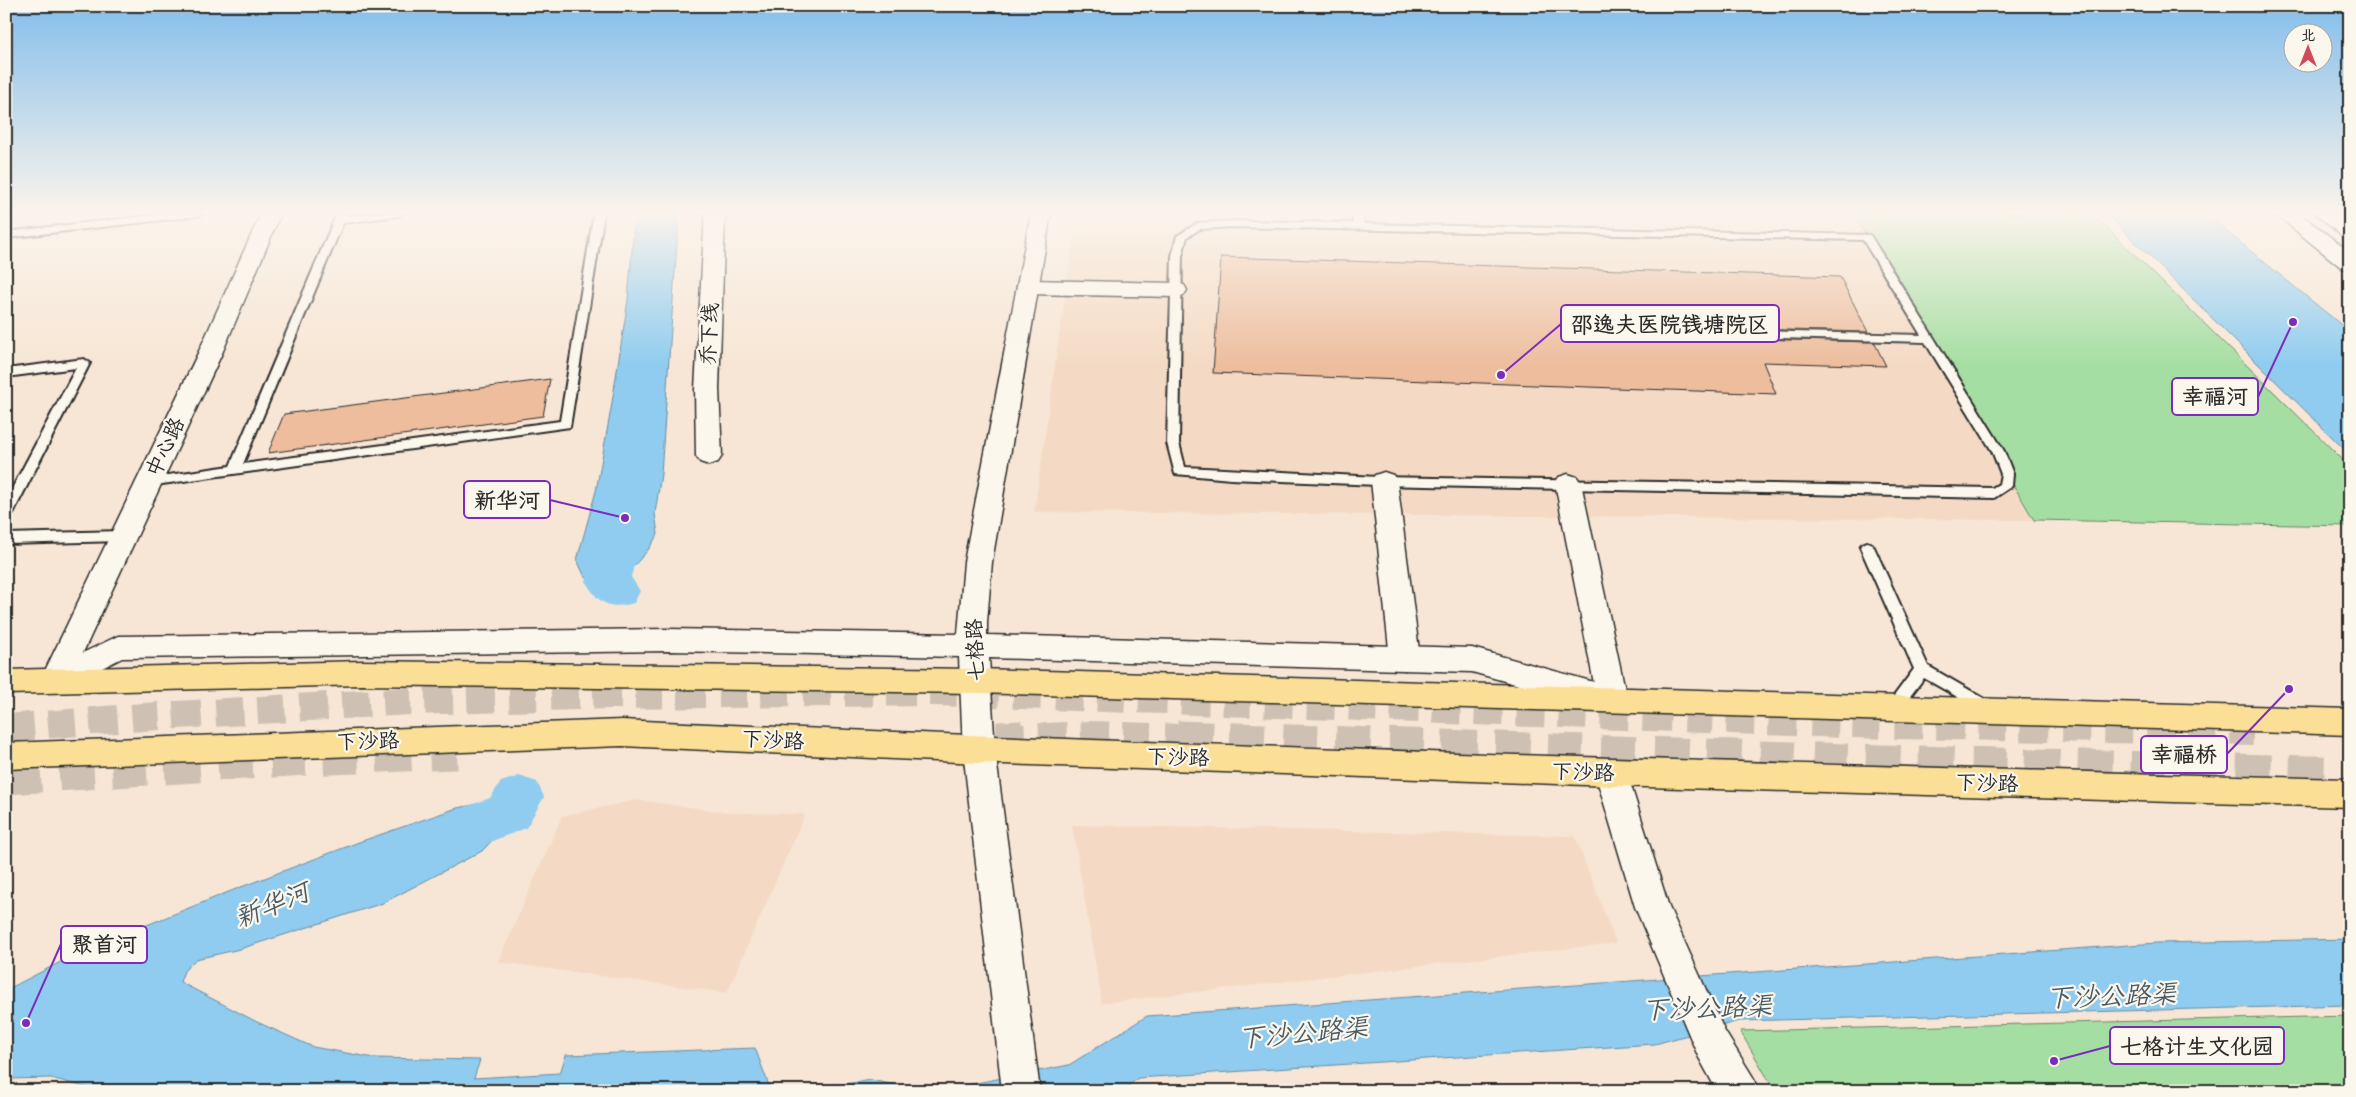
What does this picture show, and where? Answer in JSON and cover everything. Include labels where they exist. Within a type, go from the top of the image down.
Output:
[{"type":"main road","points":[[6,682],[56,679],[372,673],[977,681],[2350,722]]},
{"type":"main road","name":"下沙路","points":[[6,756],[622,733],[979,750],[1611,773],[2350,793]]},
{"type":"street","name":"中心路","points":[[56,679],[211,351],[249,264]]},
{"type":"street","name":"乔下线","points":[[709,456],[707,389],[713,264]]},
{"type":"street","name":"七格路","points":[[1021,1091],[979,750],[977,681],[972,622],[978,562],[1032,264]]},
{"type":"street","points":[[1028,287],[1176,290]]},
{"type":"street","points":[[1384,481],[1405,658]]},
{"type":"street","points":[[56,679],[118,647],[669,640],[973,646],[1472,660],[1612,699],[1568,484]]},
{"type":"street","points":[[1611,773],[1652,907],[1711,1043],[1739,1091]]},
{"type":"lane","points":[[235,469],[320,264]]},
{"type":"lane","points":[[148,482],[566,424],[591,264]]},
{"type":"lane","points":[[1177,264],[1173,443],[1180,471],[1384,481],[1994,492],[2005,486],[2007,474],[1998,451],[1883,264]]},
{"type":"lane","points":[[1710,333],[1929,339]]},
{"type":"lane","points":[[6,373],[84,364],[6,514]]},
{"type":"lane","points":[[6,539],[122,536]]},
{"type":"lane","points":[[1867,547],[1922,670],[1993,711]]},
{"type":"lane","points":[[1893,708],[1922,670]]},
{"type":"shaded area","points":[[1070,264],[1883,264],[2034,520],[1034,512]]},
{"type":"shaded area","points":[[637,800],[733,813],[805,814],[727,993],[498,962],[562,816]]},
{"type":"shaded area","points":[[1072,825],[1575,836],[1616,943],[1102,1003]]},
{"type":"green space","points":[[1883,264],[2144,264],[2350,467],[2350,526],[2034,520]]},
{"type":"green space","points":[[2350,1016],[2350,1091],[1775,1091],[1740,1031]]},
{"type":"water","points":[[631,264],[675,264],[661,474],[655,514],[658,534],[648,550],[625,576],[608,582],[585,577],[577,560],[596,491],[628,300]]},
{"type":"water","points":[[2158,264],[2267,264],[2350,332],[2350,455]]},
{"type":"water","points":[[484,803],[508,813],[500,832],[482,851],[383,903],[240,949],[196,959],[184,971],[180,982],[257,1022],[313,1047],[374,1058],[480,1060],[474,1078],[560,1073],[566,1055],[755,1048],[771,1091],[99,1091],[51,1078],[6,1079],[6,990],[80,952],[236,889],[359,842],[457,808]]},
{"type":"water","name":"下沙公路渠","points":[[2350,939],[2350,1005],[1739,1021],[1655,1044],[1138,1078],[1122,1091],[935,1091],[1069,1065],[1147,1016],[2157,943]]},
{"type":"water","points":[[871,1080],[926,1091],[798,1091]]},
{"type":"building","points":[[1221,264],[1444,264],[1840,277],[1868,332],[1710,328],[1702,334],[1710,338],[1874,342],[1886,366],[1763,362],[1776,394],[1213,373]]},
{"type":"building","points":[[550,379],[543,416],[268,453],[284,414]]},
{"type":"waterway","name":"新华河","points":[[618,591],[608,582],[623,526]]},
{"type":"waterway","name":"新华河","points":[[453,834],[508,813],[519,797]]},
{"type":"tunnel","points":[[6,728],[143,717],[410,701],[610,695],[935,692],[1848,724],[2253,732]]},
{"type":"tunnel","points":[[1022,738],[997,739],[1091,735],[1213,739]]},
{"type":"tunnel","points":[[1177,738],[1880,762],[2350,774]]},
{"type":"tunnel","points":[[6,777],[307,758],[457,752]]},
{"type":"place","name":"幸福河","points":[[2293,322]]},
{"type":"place","name":"邵逸夫医院钱塘院区","points":[[1501,375]]},
{"type":"place","name":"新华河","points":[[625,518]]},
{"type":"place","name":"幸福桥","points":[[2289,689]]},
{"type":"place","name":"聚首河","points":[[26,1023]]},
{"type":"place","name":"七格计生文化园","points":[[2054,1061]]}]
